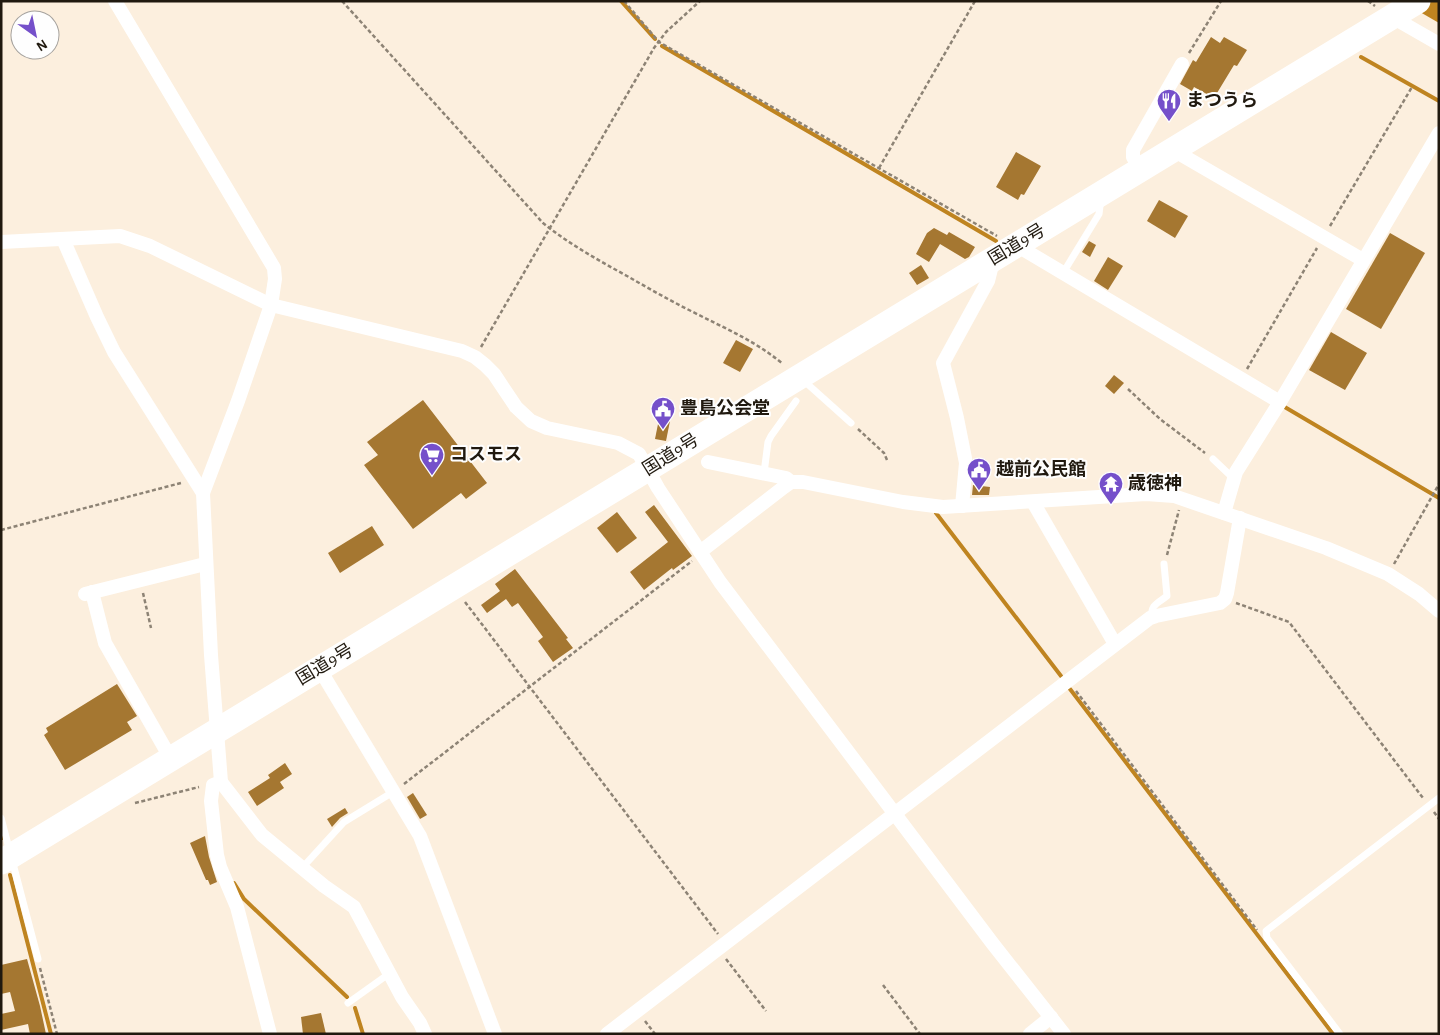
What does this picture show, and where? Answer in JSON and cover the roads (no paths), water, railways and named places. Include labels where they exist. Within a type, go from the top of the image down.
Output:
[{"type":"highway","name":"国道9号","points":[[6,860],[319,668],[649,470],[798,389],[988,262],[1403,11]]},
{"type":"street","points":[[114,1],[268,255],[274,268],[275,279],[271,305],[238,401],[203,493],[205,564],[221,782],[262,835],[324,886],[354,907],[425,1034]]},
{"type":"street","points":[[1403,11],[1439,44]]},
{"type":"street","points":[[1140,170],[1132,157],[1133,150],[1182,64]]},
{"type":"street","points":[[1224,513],[1233,478],[1280,402],[1439,132]]},
{"type":"street","points":[[1173,150],[1364,260]]},
{"type":"street","points":[[1,242],[120,236],[150,246],[271,305],[462,351],[476,357],[494,374],[516,407],[531,421],[547,428],[618,443],[639,454],[658,488],[720,582],[993,944],[1064,1034]]},
{"type":"street","points":[[63,239],[97,318],[114,352],[203,493]]},
{"type":"street","points":[[1016,246],[1280,402]]},
{"type":"street","points":[[962,506],[966,463],[943,363],[988,280],[991,269],[988,262]]},
{"type":"street","points":[[708,462],[789,478],[791,482]]},
{"type":"street","points":[[701,553],[791,482],[803,482],[903,502],[943,507],[1146,494],[1174,496],[1326,548],[1388,574],[1419,594],[1439,611]]},
{"type":"street","points":[[1033,502],[1115,644]]},
{"type":"street","points":[[607,1034],[1067,680],[1152,617],[1212,605],[1225,599],[1240,518]]},
{"type":"street","points":[[171,759],[105,643],[88,593],[205,564]]},
{"type":"street","points":[[319,668],[426,848],[495,1034]]},
{"type":"street","points":[[221,782],[213,785],[211,801],[217,855],[220,867],[237,907],[270,1034]]},
{"type":"street","points":[[1030,1034],[1051,1017]]},
{"type":"lane","points":[[1063,273],[1099,214],[1100,206],[1096,197]]},
{"type":"lane","points":[[764,473],[771,436],[798,389],[851,423]]},
{"type":"lane","points":[[1213,459],[1233,478]]},
{"type":"lane","points":[[1152,617],[1153,605],[1167,596],[1164,564]]},
{"type":"lane","points":[[302,868],[344,822],[393,792]]},
{"type":"lane","points":[[1340,1034],[1267,938],[1265,934],[1267,929],[1439,798]]},
{"type":"lane","points":[[1,818],[6,860],[38,959]]},
{"type":"lane","points":[[348,1003],[390,974]]},
{"type":"waterway","points":[[621,1],[655,39]]},
{"type":"waterway","points":[[662,46],[996,241]]},
{"type":"waterway","points":[[1361,57],[1439,101]]},
{"type":"waterway","points":[[1283,406],[1439,498]]},
{"type":"waterway","points":[[936,513],[1061,676]]},
{"type":"waterway","points":[[1070,689],[1333,1034]]},
{"type":"waterway","points":[[1,834],[2,838]]},
{"type":"waterway","points":[[10,875],[51,1034]]},
{"type":"waterway","points":[[234,883],[244,899],[347,997]]},
{"type":"waterway","points":[[355,1008],[363,1034]]},
{"type":"place","name":"まつうら","points":[[1169,122]]},
{"type":"place","name":"豊島公会堂","points":[[663,430]]},
{"type":"place","name":"コスモス","points":[[432,476]]},
{"type":"place","name":"越前公民館","points":[[979,491]]},
{"type":"place","name":"歳徳神","points":[[1111,505]]}]
